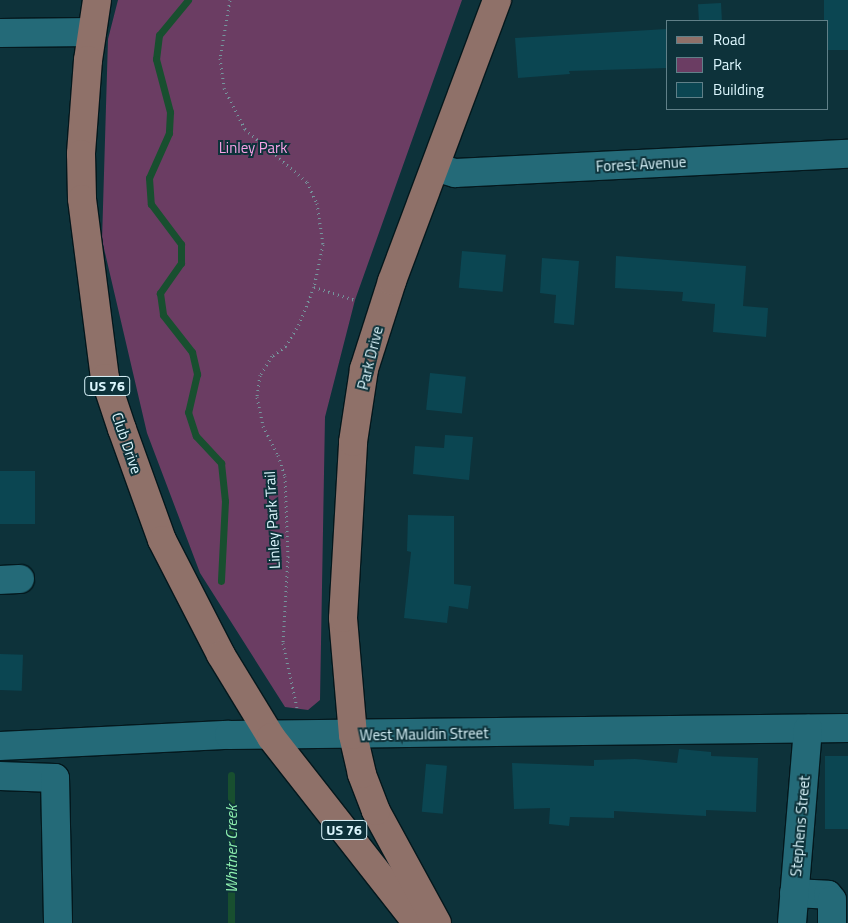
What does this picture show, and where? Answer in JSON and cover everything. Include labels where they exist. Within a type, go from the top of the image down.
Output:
[{"type":"main road","name":"Club Drive","points":[[97,0],[92,32],[81,154],[82,199],[105,378],[162,540],[196,612],[271,737]]},
{"type":"main road","name":"Park Drive","points":[[353,735],[343,618],[353,442],[364,369],[392,281],[497,0]]},
{"type":"main road","name":"US 76","points":[[353,735],[362,774],[376,811],[437,923]]},
{"type":"main road","name":"US 76","points":[[271,737],[417,923]]},
{"type":"street","points":[[0,33],[92,32]]},
{"type":"street","name":"Forest Avenue","points":[[435,168],[455,174],[848,154]]},
{"type":"street","name":"West Mauldin Street","points":[[0,746],[229,736],[271,737],[848,728]]},
{"type":"street","name":"Stephens Street","points":[[792,923],[808,729]]},
{"type":"street","points":[[0,776],[55,778],[58,923]]},
{"type":"street","points":[[794,892],[828,895],[832,900],[832,923]]},
{"type":"path","name":"Linley Park Trail","points":[[230,0],[220,58],[224,88],[245,129],[301,176],[317,203],[323,244],[314,286],[300,324],[286,346],[272,356],[260,375],[257,397],[263,426],[278,455],[284,476],[288,556],[283,642],[293,698],[307,736]]},
{"type":"path","points":[[314,286],[355,300]]},
{"type":"green space","name":"Linley Park","points":[[118,0],[462,0],[355,300],[325,417],[320,700],[308,710],[285,707],[200,573],[147,433],[102,240],[108,39]]},
{"type":"building","points":[[824,0],[848,0],[848,50],[828,50],[828,20],[824,20]]},
{"type":"building","points":[[721,3],[722,20],[699,20],[698,4]]},
{"type":"building","points":[[666,29],[666,68],[569,71],[570,74],[518,78],[515,38]]},
{"type":"building","points":[[462,251],[506,255],[503,292],[459,288]]},
{"type":"building","points":[[616,256],[746,266],[743,306],[768,308],[766,337],[713,332],[715,304],[682,301],[683,292],[615,288]]},
{"type":"building","points":[[542,258],[579,261],[574,325],[554,323],[556,295],[540,293]]},
{"type":"building","points":[[430,373],[466,377],[462,414],[426,410]]},
{"type":"building","points":[[445,435],[473,437],[469,480],[413,474],[415,446],[444,448]]},
{"type":"building","points":[[0,471],[35,471],[35,524],[0,524]]},
{"type":"building","points":[[408,515],[454,516],[454,584],[471,586],[468,609],[449,606],[447,623],[404,618],[411,552],[407,551]]},
{"type":"building","points":[[0,654],[23,655],[22,691],[0,690]]},
{"type":"building","points":[[679,749],[711,752],[711,756],[758,758],[756,812],[706,810],[706,816],[614,811],[614,818],[570,817],[569,826],[549,824],[550,808],[514,809],[512,763],[594,766],[594,760],[635,759],[677,763]]},
{"type":"building","points":[[825,756],[848,756],[848,829],[825,829]]},
{"type":"building","points":[[426,764],[447,766],[443,814],[422,812]]},
{"type":"waterway","name":"Whitner Creek","points":[[188,0],[159,35],[156,59],[170,112],[169,133],[149,178],[151,204],[181,244],[181,263],[160,293],[163,315],[192,352],[197,374],[188,412],[196,436],[221,463],[225,501],[221,581]]},
{"type":"waterway","name":"Whitner Creek","points":[[231,775],[231,923]]}]
